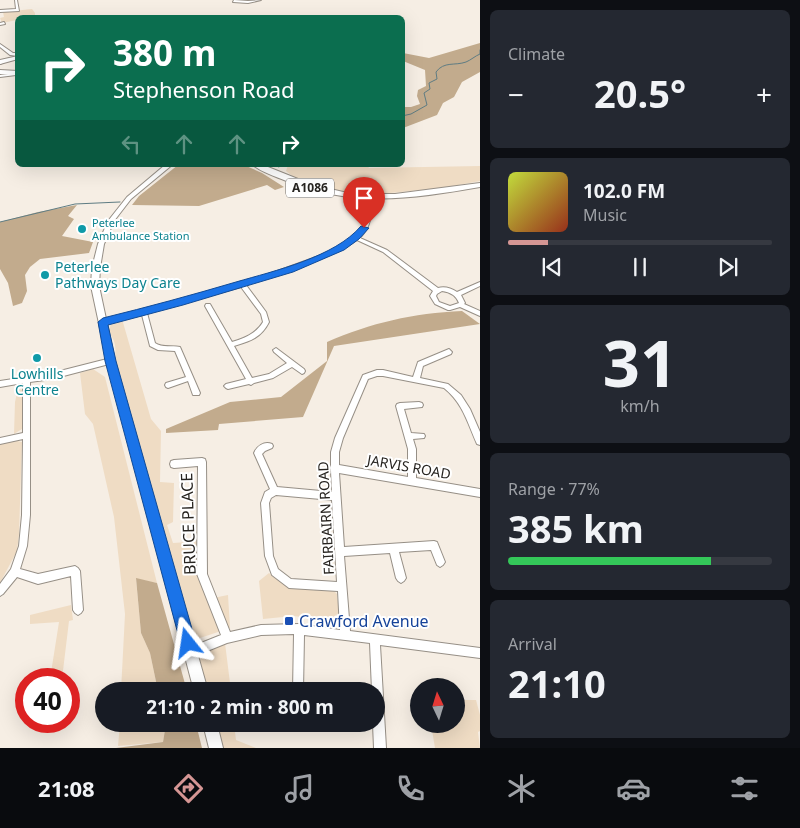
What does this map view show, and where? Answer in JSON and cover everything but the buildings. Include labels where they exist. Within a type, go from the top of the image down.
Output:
[{"type":"main road","points":[[0,44],[15,54]]},
{"type":"main road","points":[[1,62],[15,55]]},
{"type":"main road","points":[[0,74],[15,74]]},
{"type":"main road","name":"A1086","points":[[262,167],[310,188],[368,198],[408,196],[480,185]]},
{"type":"street","points":[[0,11],[18,10],[16,0]]},
{"type":"street","points":[[233,0],[243,0]]},
{"type":"street","points":[[233,0],[248,2],[260,0]]},
{"type":"street","points":[[166,167],[129,198],[120,208],[107,229],[96,268],[95,286],[110,361],[198,682]]},
{"type":"street","points":[[103,322],[242,284],[290,269],[340,248],[356,238],[364,228],[370,215],[368,198]]},
{"type":"street","points":[[356,238],[385,251],[437,290],[445,289],[457,294],[461,299],[460,305]]},
{"type":"street","points":[[231,345],[260,332],[266,322],[264,314],[242,284]]},
{"type":"street","points":[[457,294],[480,284]]},
{"type":"street","points":[[437,290],[433,299],[440,306],[450,308],[460,305],[480,314]]},
{"type":"street","points":[[208,306],[251,382]]},
{"type":"street","points":[[144,312],[152,344],[159,348],[170,347],[178,349],[196,393]]},
{"type":"street","points":[[276,350],[302,370]]},
{"type":"street","points":[[416,380],[420,364],[449,352]]},
{"type":"street","points":[[0,384],[26,381],[110,361]]},
{"type":"street","points":[[228,386],[271,376],[292,363]]},
{"type":"street","name":"FAIRBAIRN ROAD","points":[[345,634],[334,468],[335,452],[339,438],[365,378],[377,373],[383,373],[446,386],[461,399],[480,442]]},
{"type":"street","points":[[168,385],[190,378]]},
{"type":"street","points":[[0,591],[15,572],[23,546],[26,515],[26,381]]},
{"type":"street","points":[[412,482],[412,449],[400,406],[420,406]]},
{"type":"street","points":[[0,441],[27,435]]},
{"type":"street","points":[[409,436],[421,436]]},
{"type":"street","points":[[269,446],[262,448],[258,453],[275,491]]},
{"type":"street","name":"BRUCE PLACE","points":[[174,464],[202,462],[202,574],[227,638]]},
{"type":"street","name":"JARVIS ROAD","points":[[334,468],[480,493]]},
{"type":"street","points":[[336,496],[275,491],[268,495],[264,503],[269,556],[275,572],[289,583],[342,587]]},
{"type":"street","points":[[341,552],[434,545],[440,562]]},
{"type":"street","points":[[394,548],[401,578]]},
{"type":"street","points":[[15,572],[38,579],[75,571],[78,610]]},
{"type":"street","points":[[190,653],[227,638],[261,630],[299,629],[480,653]]},
{"type":"street","points":[[298,682],[299,629]]},
{"type":"street","points":[[376,640],[380,748]]},
{"type":"street","points":[[212,732],[216,748]]},
{"type":"shaded area","points":[[32,9],[35,15],[15,15],[15,20],[2,23],[0,18],[4,17],[3,12]]},
{"type":"shaded area","points":[[480,43],[480,72],[462,82],[454,97],[443,103],[437,115],[405,127],[405,107],[420,104],[417,96],[418,90],[426,86],[425,70],[405,62],[405,53],[429,58]]},
{"type":"shaded area","points":[[480,166],[480,181],[442,188],[380,194],[377,192],[343,191],[317,186],[294,177],[286,171],[287,167]]},
{"type":"shaded area","points":[[175,167],[248,167],[284,187],[275,190],[267,185],[199,206],[132,205],[139,196]]},
{"type":"shaded area","points":[[77,205],[68,216],[74,219],[62,236],[93,242],[89,253],[40,259],[30,267],[25,275],[27,291],[22,303],[13,306],[8,283],[0,269],[0,222],[38,212]]},
{"type":"shaded area","points":[[462,311],[480,324],[334,346],[303,417],[219,424],[218,430],[166,433],[166,429],[230,402],[281,397],[327,361],[327,342],[360,329],[393,320],[426,314]]},
{"type":"shaded area","points":[[122,319],[151,419],[161,431],[160,482],[174,483],[173,522],[167,525],[173,543],[202,541],[208,599],[228,595],[230,628],[200,638],[192,635],[154,507],[115,359],[114,341],[108,332],[111,324]]},
{"type":"shaded area","points":[[93,369],[105,377],[157,583],[136,579],[141,633],[150,653],[156,682],[121,682],[125,614],[114,517],[93,424],[85,414],[80,373]]},
{"type":"shaded area","points":[[18,389],[23,390],[22,429],[14,434],[15,402]]},
{"type":"shaded area","points":[[22,442],[17,551],[0,583],[0,444]]},
{"type":"shaded area","points":[[269,573],[276,579],[291,586],[334,591],[337,594],[339,613],[328,620],[293,616],[263,619],[259,581]]},
{"type":"shaded area","points":[[136,578],[157,583],[184,682],[156,682],[150,653],[141,633]]},
{"type":"shaded area","points":[[71,605],[73,620],[69,621],[63,668],[52,668],[59,622],[30,624],[30,615]]},
{"type":"shaded area","points":[[225,643],[230,682],[204,682],[200,660],[207,652]]},
{"type":"shaded area","points":[[465,700],[476,700],[480,715],[480,731],[478,732],[480,748],[435,748],[432,733],[465,733]]},
{"type":"shaded area","points":[[119,732],[165,732],[163,742],[118,746]]},
{"type":"shaded area","points":[[165,732],[198,732],[202,748],[116,748],[163,742]]},
{"type":"shaded area","points":[[216,732],[235,732],[236,740],[256,748],[221,748]]},
{"type":"waterway","points":[[405,115],[427,105],[424,93],[430,89],[429,83],[437,79],[436,72],[439,69],[446,65],[466,62],[480,54]]},
{"type":"waterway","points":[[0,222],[75,204],[120,202]]},
{"type":"place","name":"Peterlee Ambulance Station","points":[[82,229]]},
{"type":"place","name":"Peterlee Pathways Day Care","points":[[45,275]]},
{"type":"place","name":"Lowhills Centre","points":[[37,358]]},
{"type":"place","name":"Crawford Avenue","points":[[289,621]]},
{"type":"route","points":[[188,643],[115,373],[110,361],[103,322],[183,301],[290,269],[340,248],[356,238],[364,228]]}]
